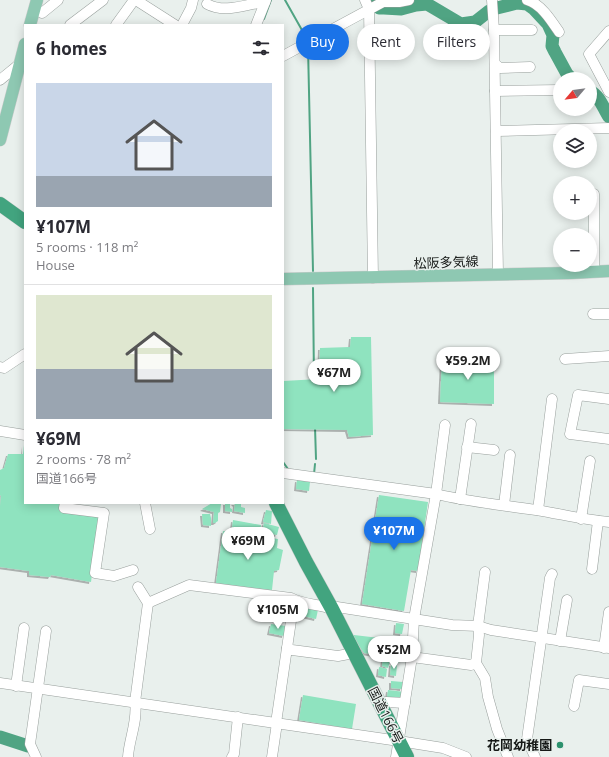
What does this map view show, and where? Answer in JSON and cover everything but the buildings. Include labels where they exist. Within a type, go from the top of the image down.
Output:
[{"type":"highway","points":[[0,204],[22,217]]},
{"type":"highway","name":"国道166号","points":[[277,504],[407,757]]},
{"type":"main road","points":[[30,24],[38,0]]},
{"type":"main road","points":[[0,140],[23,63]]},
{"type":"main road","name":"松阪多気線","points":[[597,271],[609,270]]},
{"type":"main road","name":"松阪多気線","points":[[284,279],[373,278],[562,272]]},
{"type":"street","points":[[42,12],[58,0]]},
{"type":"street","points":[[71,24],[104,0]]},
{"type":"street","points":[[117,24],[135,0],[173,24]]},
{"type":"street","points":[[183,24],[191,8],[193,0],[209,2],[214,8],[226,9],[266,1]]},
{"type":"street","points":[[284,55],[368,6],[383,2],[399,2],[408,0]]},
{"type":"street","points":[[531,0],[552,20],[559,32]]},
{"type":"street","points":[[256,24],[266,1]]},
{"type":"street","points":[[493,1],[498,274]]},
{"type":"street","points":[[368,6],[373,278]]},
{"type":"street","points":[[494,30],[532,30]]},
{"type":"street","points":[[609,31],[590,54],[609,90]]},
{"type":"street","points":[[0,80],[23,63]]},
{"type":"street","points":[[495,64],[500,68],[530,67]]},
{"type":"street","points":[[495,91],[553,90]]},
{"type":"street","points":[[496,131],[609,128]]},
{"type":"street","points":[[593,314],[609,314]]},
{"type":"street","points":[[0,367],[4,368],[24,355]]},
{"type":"street","points":[[565,359],[609,356]]},
{"type":"street","points":[[609,399],[578,395],[570,434],[609,439]]},
{"type":"street","points":[[538,510],[552,399]]},
{"type":"street","points":[[460,499],[471,424]]},
{"type":"street","points":[[396,757],[412,657],[414,619],[436,494],[445,425]]},
{"type":"street","points":[[0,431],[24,435]]},
{"type":"street","points":[[467,447],[494,450]]},
{"type":"street","points":[[504,505],[510,455]]},
{"type":"street","points":[[581,519],[590,461]]},
{"type":"street","points":[[284,473],[436,494],[460,499],[538,510],[581,519],[609,522]]},
{"type":"street","points":[[65,504],[64,508],[104,513],[95,573],[114,576],[133,570]]},
{"type":"street","points":[[145,504],[150,529]]},
{"type":"street","points":[[592,569],[598,521]]},
{"type":"street","points":[[485,572],[478,626],[479,635],[476,663],[486,678],[488,697],[508,757]]},
{"type":"street","points":[[535,757],[527,739],[550,578],[552,574]]},
{"type":"street","points":[[148,603],[189,585],[291,598],[298,602],[321,605],[332,609],[337,607],[452,625],[478,626],[491,630],[606,648],[609,612]]},
{"type":"street","points":[[128,757],[136,709],[135,702],[148,603],[138,587]]},
{"type":"street","points":[[560,641],[567,600]]},
{"type":"street","points":[[272,757],[293,607]]},
{"type":"street","points":[[16,686],[24,628]]},
{"type":"street","points":[[36,757],[30,744],[46,631]]},
{"type":"street","points":[[287,648],[292,650],[338,656],[354,653]]},
{"type":"street","points":[[412,657],[471,665],[476,663]]},
{"type":"street","points":[[574,706],[579,680],[609,684]]},
{"type":"street","points":[[0,683],[399,741],[443,748],[466,757]]},
{"type":"street","points":[[380,705],[386,702],[405,703]]},
{"type":"street","points":[[232,757],[234,754],[238,717]]},
{"type":"waterway","points":[[264,19],[271,0]]},
{"type":"waterway","points":[[285,0],[299,24]]},
{"type":"waterway","points":[[370,0],[379,8],[401,9],[427,4],[461,24],[475,22],[489,11],[497,8],[517,3],[527,4],[534,9],[548,24],[553,35],[552,46],[566,72]]},
{"type":"waterway","points":[[308,60],[313,271]]},
{"type":"waterway","points":[[597,97],[609,117]]},
{"type":"waterway","points":[[313,288],[314,381]]},
{"type":"waterway","points":[[315,427],[316,459]]},
{"type":"waterway","points":[[284,463],[288,469]]},
{"type":"waterway","points":[[314,474],[315,464]]},
{"type":"waterway","points":[[0,737],[28,746]]},
{"type":"place","name":"花岡幼稚園","points":[[560,745]]}]
